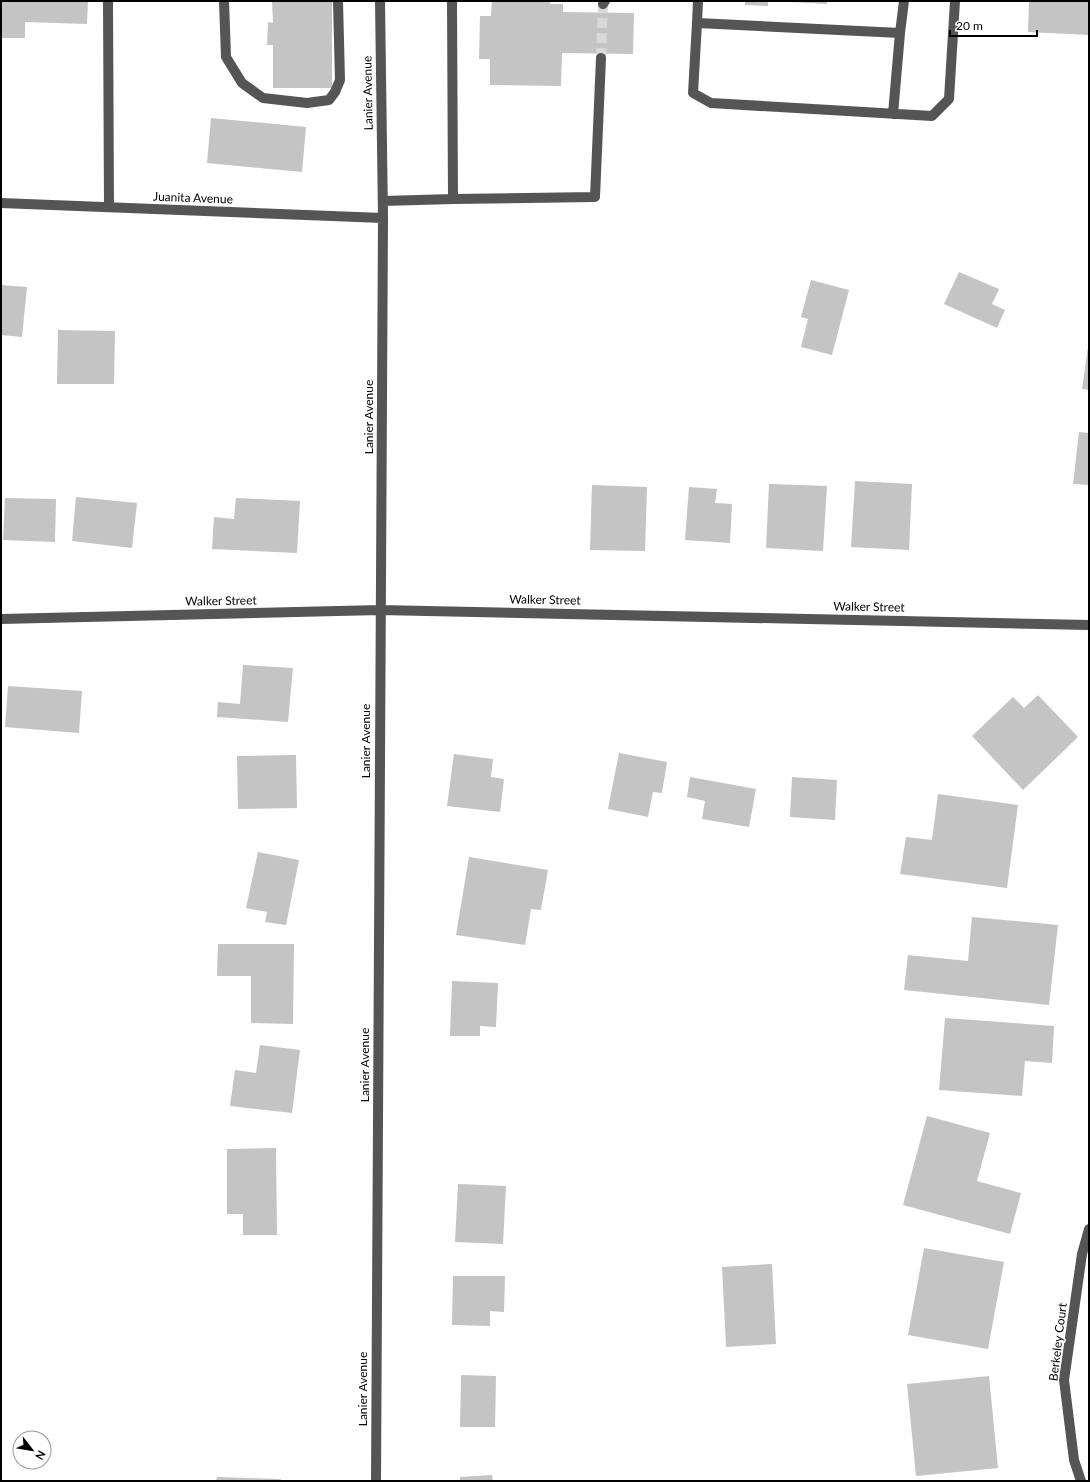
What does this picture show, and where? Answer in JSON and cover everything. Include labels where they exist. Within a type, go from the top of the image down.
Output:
[{"type":"street","points":[[108,1],[109,207]]},
{"type":"street","points":[[224,1],[226,58],[242,83],[263,98],[308,103],[328,100],[335,92],[340,80],[338,1]]},
{"type":"street","name":"Lanier Avenue","points":[[376,1481],[383,218],[380,1]]},
{"type":"street","points":[[452,1],[454,198]]},
{"type":"street","points":[[698,1],[693,93],[711,103],[932,116],[949,99],[955,1]]},
{"type":"street","points":[[893,114],[904,1]]},
{"type":"street","points":[[697,23],[900,33]]},
{"type":"street","points":[[383,201],[454,198],[595,197],[601,58]]},
{"type":"street","name":"Juanita Avenue","points":[[1,203],[383,218]]},
{"type":"street","name":"Walker Street","points":[[1,619],[380,610],[1089,625]]},
{"type":"street","name":"Berkeley Court","points":[[1081,1481],[1074,1460],[1064,1380],[1082,1254],[1089,1229]]},
{"type":"building","points":[[1,1],[88,1],[87,24],[25,22],[25,38],[1,38]]},
{"type":"building","points":[[272,1],[332,1],[332,88],[273,88],[273,45],[267,45],[268,22],[273,23]]},
{"type":"building","points":[[492,1],[550,1],[550,4],[563,4],[563,12],[634,13],[633,54],[562,53],[561,86],[490,85],[490,59],[479,59],[480,16],[491,16]]},
{"type":"building","points":[[745,1],[768,1],[768,6],[745,5]]},
{"type":"building","points":[[827,1],[827,4],[791,2]]},
{"type":"building","points":[[1029,1],[1089,1],[1089,35],[1028,32]]},
{"type":"building","points":[[211,118],[306,127],[302,172],[207,163]]},
{"type":"building","points":[[959,272],[999,289],[992,304],[1005,310],[997,328],[944,304]]},
{"type":"building","points":[[811,280],[849,290],[832,355],[801,347],[808,319],[801,317]]},
{"type":"building","points":[[1,285],[27,287],[22,337],[1,335]]},
{"type":"building","points":[[58,330],[115,331],[114,384],[57,384]]},
{"type":"building","points":[[1089,347],[1089,390],[1082,389]]},
{"type":"building","points":[[1079,432],[1089,433],[1089,485],[1073,484]]},
{"type":"building","points":[[855,481],[912,484],[909,550],[851,547]]},
{"type":"building","points":[[769,484],[827,486],[823,551],[766,548]]},
{"type":"building","points":[[592,485],[647,487],[645,551],[590,550]]},
{"type":"building","points":[[689,487],[717,489],[715,503],[732,504],[730,543],[685,540]]},
{"type":"building","points":[[76,497],[137,503],[132,548],[72,541]]},
{"type":"building","points":[[5,498],[56,499],[55,542],[3,540]]},
{"type":"building","points":[[236,498],[300,501],[297,553],[212,549],[214,517],[234,519]]},
{"type":"building","points":[[243,665],[293,668],[288,722],[217,717],[218,702],[240,704]]},
{"type":"building","points":[[8,686],[82,691],[79,733],[5,727]]},
{"type":"building","points":[[1038,695],[1078,737],[1023,790],[972,736],[1013,697],[1024,708]]},
{"type":"building","points":[[619,753],[667,762],[662,793],[653,792],[648,817],[608,809]]},
{"type":"building","points":[[454,754],[493,759],[491,777],[504,779],[500,812],[447,806]]},
{"type":"building","points":[[296,755],[297,808],[238,809],[237,756]]},
{"type":"building","points":[[690,777],[756,789],[749,827],[702,819],[705,801],[687,797]]},
{"type":"building","points":[[792,777],[837,780],[835,820],[790,817]]},
{"type":"building","points":[[938,794],[1018,805],[1007,888],[900,874],[906,837],[932,840]]},
{"type":"building","points":[[258,852],[299,860],[286,925],[265,922],[267,912],[246,908]]},
{"type":"building","points":[[469,857],[548,870],[541,910],[531,909],[525,945],[456,935]]},
{"type":"building","points":[[972,917],[1058,925],[1049,1005],[904,990],[908,955],[968,961]]},
{"type":"building","points":[[218,944],[294,944],[293,1024],[251,1023],[251,976],[217,976]]},
{"type":"building","points":[[452,981],[498,983],[496,1027],[480,1026],[480,1036],[450,1036]]},
{"type":"building","points":[[945,1018],[1054,1026],[1052,1063],[1025,1061],[1022,1096],[939,1090]]},
{"type":"building","points":[[260,1045],[300,1050],[292,1113],[230,1106],[235,1070],[256,1073]]},
{"type":"building","points":[[927,1116],[990,1133],[977,1181],[1021,1193],[1010,1234],[903,1205]]},
{"type":"building","points":[[276,1148],[277,1235],[243,1235],[243,1214],[227,1214],[227,1149]]},
{"type":"building","points":[[458,1184],[506,1186],[503,1244],[455,1242]]},
{"type":"building","points":[[924,1248],[1004,1262],[988,1349],[908,1335]]},
{"type":"building","points":[[772,1264],[776,1344],[726,1347],[722,1267]]},
{"type":"building","points":[[453,1276],[505,1276],[504,1312],[490,1311],[490,1326],[452,1325]]},
{"type":"building","points":[[461,1375],[496,1376],[495,1427],[460,1427]]},
{"type":"building","points":[[989,1376],[998,1468],[916,1476],[907,1384]]},
{"type":"building","points":[[492,1475],[493,1481],[460,1481],[460,1477]]},
{"type":"building","points":[[217,1477],[281,1479],[281,1481],[216,1481]]},
{"type":"tunnel","points":[[601,58],[603,4]]}]
